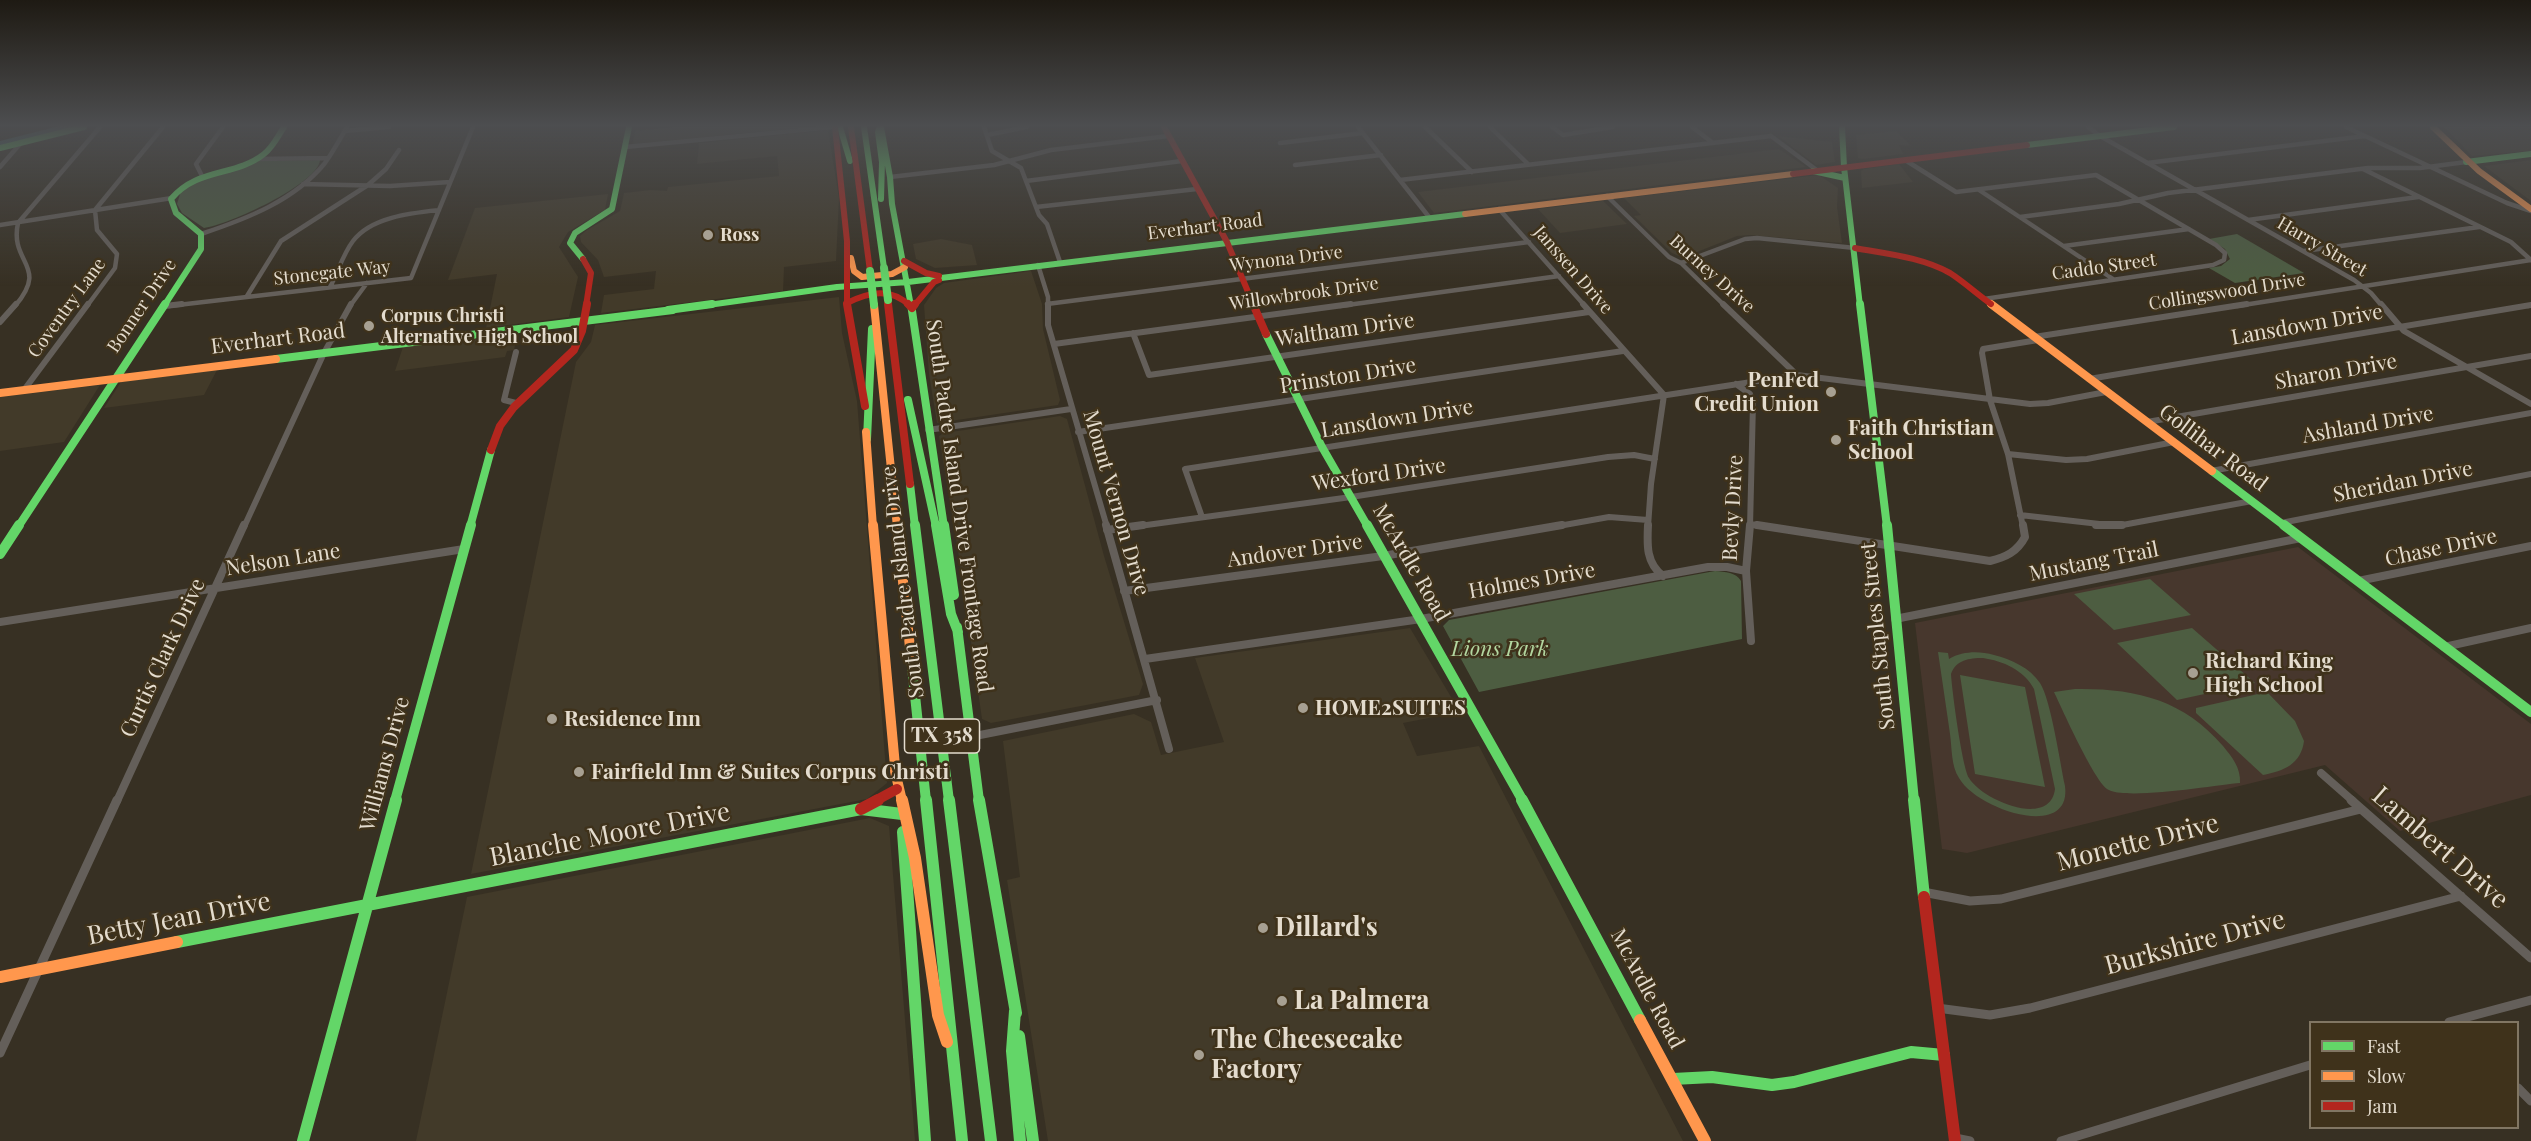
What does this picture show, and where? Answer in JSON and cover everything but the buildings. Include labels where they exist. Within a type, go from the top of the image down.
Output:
[{"type":"main road","points":[[193,180],[179,187],[172,198],[172,207],[174,212],[201,234]]},
{"type":"main road","name":"Williams Drive","points":[[303,1141],[495,435],[504,418],[516,403],[569,356],[579,340],[590,269],[570,243],[575,233],[612,209],[618,180]]},
{"type":"main road","points":[[840,180],[847,241],[847,303],[863,391],[877,588],[895,771],[902,814],[925,1141]]},
{"type":"main road","name":"South Padre Island Drive","points":[[858,180],[874,306],[962,1141]]},
{"type":"main road","name":"South Padre Island Drive","points":[[872,180],[882,244],[991,1141]]},
{"type":"main road","points":[[882,180],[881,199],[886,232],[882,244]]},
{"type":"main road","name":"South Padre Island Drive Frontage Road","points":[[891,180],[892,204],[908,282],[958,632],[970,737],[1034,1141]]},
{"type":"main road","name":"McArdle Road","points":[[1192,180],[1227,242],[1276,357],[1300,400],[1322,447],[1552,851],[1705,1141]]},
{"type":"main road","name":"Everhart Road","points":[[0,393],[1739,180]]},
{"type":"main road","name":"South Staples Street","points":[[1846,180],[1889,546],[1923,892],[1955,1140]]},
{"type":"main road","points":[[2489,180],[2531,210]]},
{"type":"main road","name":"Bonner Drive","points":[[0,554],[201,249],[201,234]]},
{"type":"main road","points":[[847,241],[854,271],[858,276],[892,274],[904,264],[926,273],[947,277]]},
{"type":"main road","name":"Gollihar Road","points":[[1855,248],[1898,255],[1949,273],[2531,712]]},
{"type":"main road","points":[[847,303],[861,297],[892,293],[912,308],[934,282],[947,277]]},
{"type":"main road","points":[[867,439],[870,404],[868,357],[874,306]]},
{"type":"main road","points":[[892,331],[942,553],[951,614],[958,632]]},
{"type":"main road","points":[[895,771],[915,858],[938,1015],[955,1066]]},
{"type":"main road","name":"Blanche Moore Drive","points":[[366,906],[861,809],[897,789]]},
{"type":"main road","name":"Blanche Moore Drive","points":[[861,809],[902,814]]},
{"type":"main road","name":"Betty Jean Drive","points":[[0,977],[366,906]]},
{"type":"main road","points":[[1015,1011],[1012,1051],[1020,1141]]},
{"type":"main road","points":[[1673,1079],[1712,1077],[1772,1085],[1794,1082],[1911,1052],[1944,1055]]},
{"type":"street","points":[[0,322],[31,281],[31,271],[15,247],[18,223],[55,180]]},
{"type":"street","points":[[96,210],[120,180]]},
{"type":"street","points":[[201,234],[265,208],[307,180]]},
{"type":"street","points":[[247,296],[281,242],[373,180]]},
{"type":"street","points":[[1032,180],[1026,181],[1039,215],[1047,224],[1060,262]]},
{"type":"street","points":[[1400,180],[1429,218]]},
{"type":"street","points":[[1935,180],[1956,192],[2055,180]]},
{"type":"street","points":[[2105,180],[2189,229]]},
{"type":"street","name":"Harry Street","points":[[2178,180],[2363,286],[2400,327],[2531,404]]},
{"type":"street","points":[[2020,217],[2269,180]]},
{"type":"street","points":[[2386,180],[2511,242],[2531,260]]},
{"type":"street","points":[[2458,180],[2507,203],[2531,210]]},
{"type":"street","points":[[303,184],[368,185],[450,182]]},
{"type":"street","name":"Stonegate Way","points":[[165,306],[411,278],[450,182]]},
{"type":"street","points":[[1036,207],[1197,189]]},
{"type":"street","points":[[1979,190],[2114,279]]},
{"type":"street","name":"Burney Drive","points":[[1607,196],[1668,257],[1681,263],[1797,375]]},
{"type":"street","points":[[2248,220],[2418,196]]},
{"type":"street","points":[[0,225],[172,198]]},
{"type":"street","name":"Janssen Drive","points":[[1499,209],[1623,351]]},
{"type":"street","name":"Coventry Lane","points":[[24,390],[118,262],[115,249],[97,231],[94,218],[96,210]]},
{"type":"street","points":[[330,287],[352,242],[359,236],[394,218],[439,210]]},
{"type":"street","points":[[2304,251],[2479,227]]},
{"type":"street","points":[[2064,246],[2189,229]]},
{"type":"street","name":"Caddo Street","points":[[1984,299],[2213,265],[2225,258],[2222,249],[2189,229]]},
{"type":"street","points":[[1681,263],[1745,239],[1757,238],[1855,248]]},
{"type":"street","name":"Wynona Drive","points":[[1047,304],[1529,242]]},
{"type":"street","name":"Collingswood Drive","points":[[1750,524],[1990,561],[2010,556],[2019,548],[2025,537],[2008,454],[1990,400],[1983,349],[2531,260]]},
{"type":"street","name":"Mount Vernon Drive","points":[[1038,265],[1048,297],[1048,325],[1157,700],[1169,749]]},
{"type":"street","name":"Willowbrook Drive","points":[[1054,344],[1559,276]]},
{"type":"street","name":"Curtis Clark Drive","points":[[0,1053],[324,353],[344,314],[367,283]]},
{"type":"street","name":"Lansdown Drive","points":[[2089,379],[2531,305]]},
{"type":"street","name":"Waltham Drive","points":[[1133,333],[1149,375],[1589,312]]},
{"type":"street","points":[[1623,351],[1664,395],[1648,520],[1648,551],[1653,568],[1663,576]]},
{"type":"street","name":"Prinston Drive","points":[[1078,432],[1623,351]]},
{"type":"street","points":[[516,352],[504,400],[516,403]]},
{"type":"street","name":"Sharon Drive","points":[[2147,422],[2531,356]]},
{"type":"street","name":"Lansdown Drive","points":[[1202,517],[1185,469],[1797,375],[2030,404],[2048,403],[2106,392]]},
{"type":"street","name":"Bevly Drive","points":[[1736,384],[1750,394],[1753,403],[1750,524],[1746,571],[1751,641]]},
{"type":"street","points":[[928,430],[1071,409]]},
{"type":"street","name":"Ashland Drive","points":[[2211,471],[2531,412]]},
{"type":"street","points":[[2008,454],[2066,460],[2087,459],[2174,442]]},
{"type":"street","name":"Wexford Drive","points":[[1107,530],[1351,497],[1608,457],[1634,455],[1655,459]]},
{"type":"street","name":"Sheridan Drive","points":[[2280,523],[2531,474]]},
{"type":"street","points":[[2020,515],[2117,526],[2252,501]]},
{"type":"street","name":"Andover Drive","points":[[1124,591],[1383,556],[1609,517],[1648,520]]},
{"type":"street","name":"Mustang Trail","points":[[1895,619],[2301,538]]},
{"type":"street","name":"Chase Drive","points":[[2358,581],[2531,546]]},
{"type":"street","name":"Nelson Lane","points":[[0,622],[464,549]]},
{"type":"street","name":"Holmes Drive","points":[[1145,659],[1421,619],[1708,567],[1727,567],[1746,571]]},
{"type":"street","points":[[2444,647],[2531,628]]},
{"type":"street","points":[[970,737],[1157,700]]},
{"type":"street","name":"Lambert Drive","points":[[2321,773],[2531,958]]},
{"type":"street","name":"Monette Drive","points":[[1923,892],[1970,901],[2001,899],[2361,809]]},
{"type":"street","name":"Burkshire Drive","points":[[1937,1008],[1990,1015],[2030,1008],[2461,896]]},
{"type":"street","points":[[2453,1021],[2531,1000]]},
{"type":"street","points":[[2061,1141],[2309,1065]]},
{"type":"street","points":[[2519,1090],[2531,1101]]},
{"type":"street","points":[[1955,1140],[1970,1141]]},
{"type":"shaded area","points":[[736,180],[836,180],[839,198],[836,261],[784,267],[783,291],[601,313],[604,295],[654,289],[656,271],[604,277],[598,260],[581,242],[580,236],[620,211],[624,193],[667,191],[668,187]]},
{"type":"shaded area","points":[[1517,180],[1699,180],[1434,213],[1418,192]]},
{"type":"shaded area","points":[[1775,180],[1827,180],[1838,188],[1837,207],[1842,243],[1750,235],[1737,236],[1687,256],[1679,256],[1672,253],[1634,216],[1641,215],[1624,198]]},
{"type":"shaded area","points":[[1862,180],[1913,182],[1862,188]]},
{"type":"shaded area","points":[[2503,180],[2531,180],[2531,201]]},
{"type":"shaded area","points":[[608,194],[605,210],[568,232],[559,247],[578,277],[569,317],[486,328],[497,274],[448,280],[475,208]]},
{"type":"shaded area","points":[[1603,201],[1627,224],[1560,233],[1538,209]]},
{"type":"shaded area","points":[[941,239],[972,245],[977,265],[935,268],[916,259],[913,244]]},
{"type":"shaded area","points":[[1031,271],[1042,304],[1043,329],[1060,400],[1058,405],[937,423],[929,374],[924,305],[936,288],[944,283]]},
{"type":"shaded area","points":[[839,297],[842,333],[857,401],[887,783],[867,799],[471,874],[576,362],[591,342],[595,325]]},
{"type":"shaded area","points":[[518,333],[514,350],[507,351],[505,357],[395,371],[403,347]]},
{"type":"shaded area","points":[[217,370],[204,395],[104,408],[121,382]]},
{"type":"shaded area","points":[[100,385],[64,442],[0,451],[0,397]]},
{"type":"shaded area","points":[[1060,416],[1067,419],[1104,556],[1143,684],[1139,695],[991,723],[982,719],[939,436],[944,433]]},
{"type":"shaded area","name":"Richard King High School","points":[[2298,547],[2531,724],[2531,795],[2400,831],[2325,765],[1967,853],[1942,849],[1915,623]]},
{"type":"shaded area","points":[[1410,628],[1460,712],[1403,723],[1417,756],[1479,746],[1683,1141],[1048,1141],[1007,880],[1020,877],[1003,741],[1134,714],[1151,722],[1161,755],[1224,742],[1195,658]]},
{"type":"shaded area","points":[[870,818],[889,826],[915,1141],[416,1141],[467,897]]},
{"type":"green space","points":[[194,180],[304,180],[270,202],[232,219],[204,228],[182,213],[177,204],[181,191]]},
{"type":"green space","points":[[2237,234],[2304,273],[2235,283],[2209,268],[2221,266],[2230,259],[2225,249],[2209,239]]},
{"type":"green space","name":"Lions Park","points":[[1715,571],[1733,574],[1741,581],[1742,639],[1479,692],[1443,626],[1449,620]]},
{"type":"green space","points":[[2150,579],[2191,615],[2114,630],[2074,594]]},
{"type":"green space","points":[[2192,628],[2255,683],[2177,700],[2117,643]]},
{"type":"green space","points":[[1938,652],[1948,653],[1949,659],[1965,653],[1977,652],[2007,659],[2031,673],[2040,683],[2051,717],[2065,786],[2063,803],[2054,812],[2039,816],[2021,815],[2002,809],[1969,790],[1959,778],[1953,762]],"holes":[[[1968,659],[1991,659],[2019,672],[2034,689],[2055,789],[2050,801],[2041,807],[2029,809],[2001,802],[1976,786],[1966,771],[1951,674],[1956,666]]]},
{"type":"green space","points":[[1960,675],[2025,687],[2045,787],[1975,774]]},
{"type":"green space","points":[[2075,689],[2137,694],[2174,707],[2208,730],[2223,746],[2233,759],[2240,783],[2150,793],[2116,792],[2107,789],[2086,758],[2054,692]]},
{"type":"green space","points":[[2267,692],[2295,721],[2304,741],[2295,761],[2284,769],[2263,775],[2196,713],[2196,708]]},
{"type":"traffic: fast","points":[[0,554],[201,249],[201,234],[176,213],[171,199],[179,189],[194,180]]},
{"type":"traffic: fast","points":[[583,259],[570,243],[575,233],[612,209],[618,180]]},
{"type":"traffic: fast","points":[[872,180],[884,268]]},
{"type":"traffic: fast","points":[[881,199],[882,180]]},
{"type":"traffic: fast","points":[[890,180],[892,204],[908,282],[954,595]]},
{"type":"traffic: fast","points":[[1846,180],[1889,546],[1924,897]]},
{"type":"traffic: fast","points":[[668,310],[837,287],[908,282],[1465,214]]},
{"type":"traffic: fast","points":[[884,268],[888,300]]},
{"type":"traffic: fast","points":[[870,271],[874,305]]},
{"type":"traffic: fast","points":[[276,359],[673,310]]},
{"type":"traffic: fast","points":[[867,439],[872,329]]},
{"type":"traffic: fast","points":[[1266,334],[1322,447],[1495,748],[1640,1020]]},
{"type":"traffic: fast","points":[[908,400],[942,553],[951,614],[958,632]]},
{"type":"traffic: fast","points":[[303,1141],[491,450]]},
{"type":"traffic: fast","points":[[2212,471],[2531,712]]},
{"type":"traffic: fast","points":[[910,484],[991,1141]]},
{"type":"traffic: fast","points":[[957,627],[980,805],[1016,1013]]},
{"type":"traffic: fast","points":[[911,657],[962,1141]]},
{"type":"traffic: fast","points":[[177,942],[861,809],[902,814]]},
{"type":"traffic: fast","points":[[903,832],[925,1141]]},
{"type":"traffic: fast","points":[[1015,1011],[1012,1051],[1020,1141]]},
{"type":"traffic: fast","points":[[1019,1036],[1033,1141]]},
{"type":"traffic: fast","points":[[1673,1079],[1712,1077],[1772,1085],[1794,1082],[1911,1052],[1944,1055]]},
{"type":"traffic: slow","points":[[1465,214],[1742,180]]},
{"type":"traffic: slow","points":[[2492,180],[2531,209]]},
{"type":"traffic: slow","points":[[851,258],[854,271],[862,277],[892,274],[905,267]]},
{"type":"traffic: slow","points":[[1991,304],[2212,471]]},
{"type":"traffic: slow","points":[[874,305],[911,657]]},
{"type":"traffic: slow","points":[[0,393],[276,359]]},
{"type":"traffic: slow","points":[[866,432],[877,588],[896,777]]},
{"type":"traffic: slow","points":[[895,771],[915,858],[938,1015],[947,1042]]},
{"type":"traffic: slow","points":[[0,977],[177,942]]},
{"type":"traffic: slow","points":[[1640,1020],[1705,1141]]},
{"type":"traffic: jam","points":[[841,180],[847,241],[847,303],[865,406]]},
{"type":"traffic: jam","points":[[858,180],[870,271]]},
{"type":"traffic: jam","points":[[1193,180],[1227,242],[1266,334]]},
{"type":"traffic: jam","points":[[1855,248],[1927,263],[1960,280],[1991,304]]},
{"type":"traffic: jam","points":[[491,450],[500,426],[514,407],[574,350],[584,321],[591,273],[583,259]]},
{"type":"traffic: jam","points":[[904,261],[926,273],[939,276]]},
{"type":"traffic: jam","points":[[912,308],[934,282],[939,280]]},
{"type":"traffic: jam","points":[[847,303],[865,296],[886,292],[898,295],[912,308]]},
{"type":"traffic: jam","points":[[888,300],[910,484]]},
{"type":"traffic: jam","points":[[861,809],[897,789]]},
{"type":"traffic: jam","points":[[1924,897],[1955,1141]]},
{"type":"place","name":"Ross","points":[[708,235]]},
{"type":"place","name":"Corpus Christi Alternative High School","points":[[369,326]]},
{"type":"place","name":"PenFed Credit Union","points":[[1831,392]]},
{"type":"place","name":"Faith Christian School","points":[[1836,440]]},
{"type":"place","name":"Richard King High School","points":[[2193,673]]},
{"type":"place","name":"HOME2SUITES","points":[[1303,708]]},
{"type":"place","name":"Residence Inn","points":[[552,719]]},
{"type":"place","name":"Fairfield Inn & Suites Corpus Christi","points":[[579,772]]},
{"type":"place","name":"Dillard's","points":[[1263,928]]},
{"type":"place","name":"La Palmera","points":[[1282,1001]]},
{"type":"place","name":"The Cheesecake Factory","points":[[1199,1055]]}]
